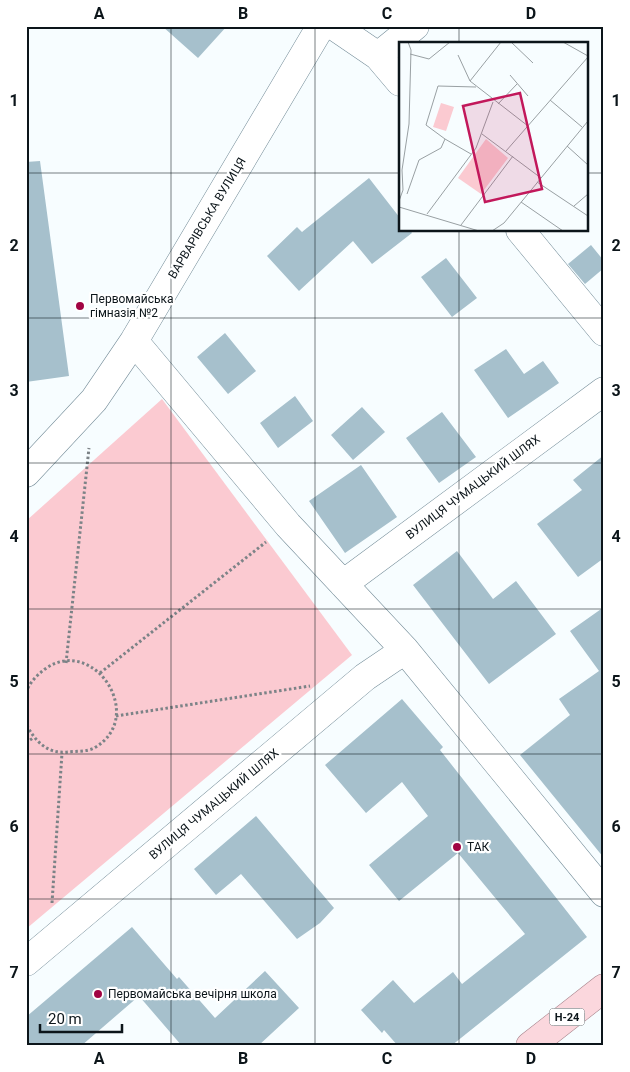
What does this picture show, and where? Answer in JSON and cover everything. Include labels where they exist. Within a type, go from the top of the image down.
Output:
[{"type":"main road","name":"Н-24","points":[[530,1046],[602,991]]},
{"type":"street","name":"ВАРВАРІВСЬКА ВУЛИЦЯ","points":[[26,473],[94,400],[134,341],[321,26]]},
{"type":"street","points":[[334,26],[378,56],[399,81]]},
{"type":"street","points":[[378,56],[414,26]]},
{"type":"street","points":[[521,231],[604,332]]},
{"type":"street","points":[[134,341],[288,524],[405,650],[604,893]]},
{"type":"street","name":"ВУЛИЦЯ ЧУМАЦЬКИЙ ШЛЯХ","points":[[343,584],[604,391]]},
{"type":"street","name":"ВУЛИЦЯ ЧУМАЦЬКИЙ ШЛЯХ","points":[[26,962],[365,677],[405,650]]},
{"type":"path","points":[[66,663],[94,400]]},
{"type":"path","points":[[100,673],[288,524]]},
{"type":"path","points":[[26,693],[36,676],[49,666],[74,662],[89,666],[100,673],[110,685],[116,700],[116,716],[105,739],[93,749],[62,753],[55,752],[41,745],[33,738],[26,724]]},
{"type":"path","points":[[116,716],[317,685]]},
{"type":"path","points":[[26,744],[33,738]]},
{"type":"path","points":[[49,943],[62,753]]},
{"type":"shaded area","points":[[162,399],[352,655],[26,929],[26,521]]},
{"type":"building","points":[[162,26],[227,26],[198,58]]},
{"type":"building","points":[[40,161],[69,376],[26,382],[26,162]]},
{"type":"building","points":[[369,178],[399,217],[399,231],[411,231],[412,233],[372,264],[353,241],[299,291],[267,256],[297,227],[302,232]]},
{"type":"building","points":[[591,245],[604,261],[604,268],[585,284],[568,264]]},
{"type":"building","points":[[446,258],[477,298],[452,317],[421,277]]},
{"type":"building","points":[[225,333],[256,371],[228,394],[197,357]]},
{"type":"building","points":[[506,349],[524,374],[543,361],[559,383],[508,418],[474,370]]},
{"type":"building","points":[[295,396],[313,421],[278,448],[260,423]]},
{"type":"building","points":[[362,407],[385,432],[353,460],[331,435]]},
{"type":"building","points":[[442,412],[476,457],[439,483],[406,438]]},
{"type":"building","points":[[604,455],[604,558],[578,577],[537,524],[582,490],[573,480]]},
{"type":"building","points":[[361,465],[397,517],[345,553],[309,501]]},
{"type":"building","points":[[457,551],[493,599],[516,581],[556,634],[489,684],[413,585]]},
{"type":"building","points":[[604,607],[604,858],[520,755],[570,715],[559,699],[599,671],[570,631]]},
{"type":"building","points":[[402,699],[443,747],[440,750],[587,937],[451,1046],[398,1046],[384,1030],[382,1033],[361,1010],[393,980],[414,1003],[453,972],[462,984],[525,934],[458,853],[399,901],[369,865],[428,816],[402,782],[366,813],[325,765]]},
{"type":"building","points":[[256,816],[334,908],[320,923],[297,939],[241,874],[216,895],[194,869]]},
{"type":"building","points":[[132,927],[177,979],[179,977],[215,1018],[265,971],[299,1008],[258,1046],[182,1046],[139,996],[81,1046],[26,1046],[26,1017]]},
{"type":"place","name":"Первомайська гімназія №2","points":[[80,306]]},
{"type":"place","name":"ТАК","points":[[457,847]]},
{"type":"place","name":"Первомайська вечірня школа","points":[[98,994]]}]
